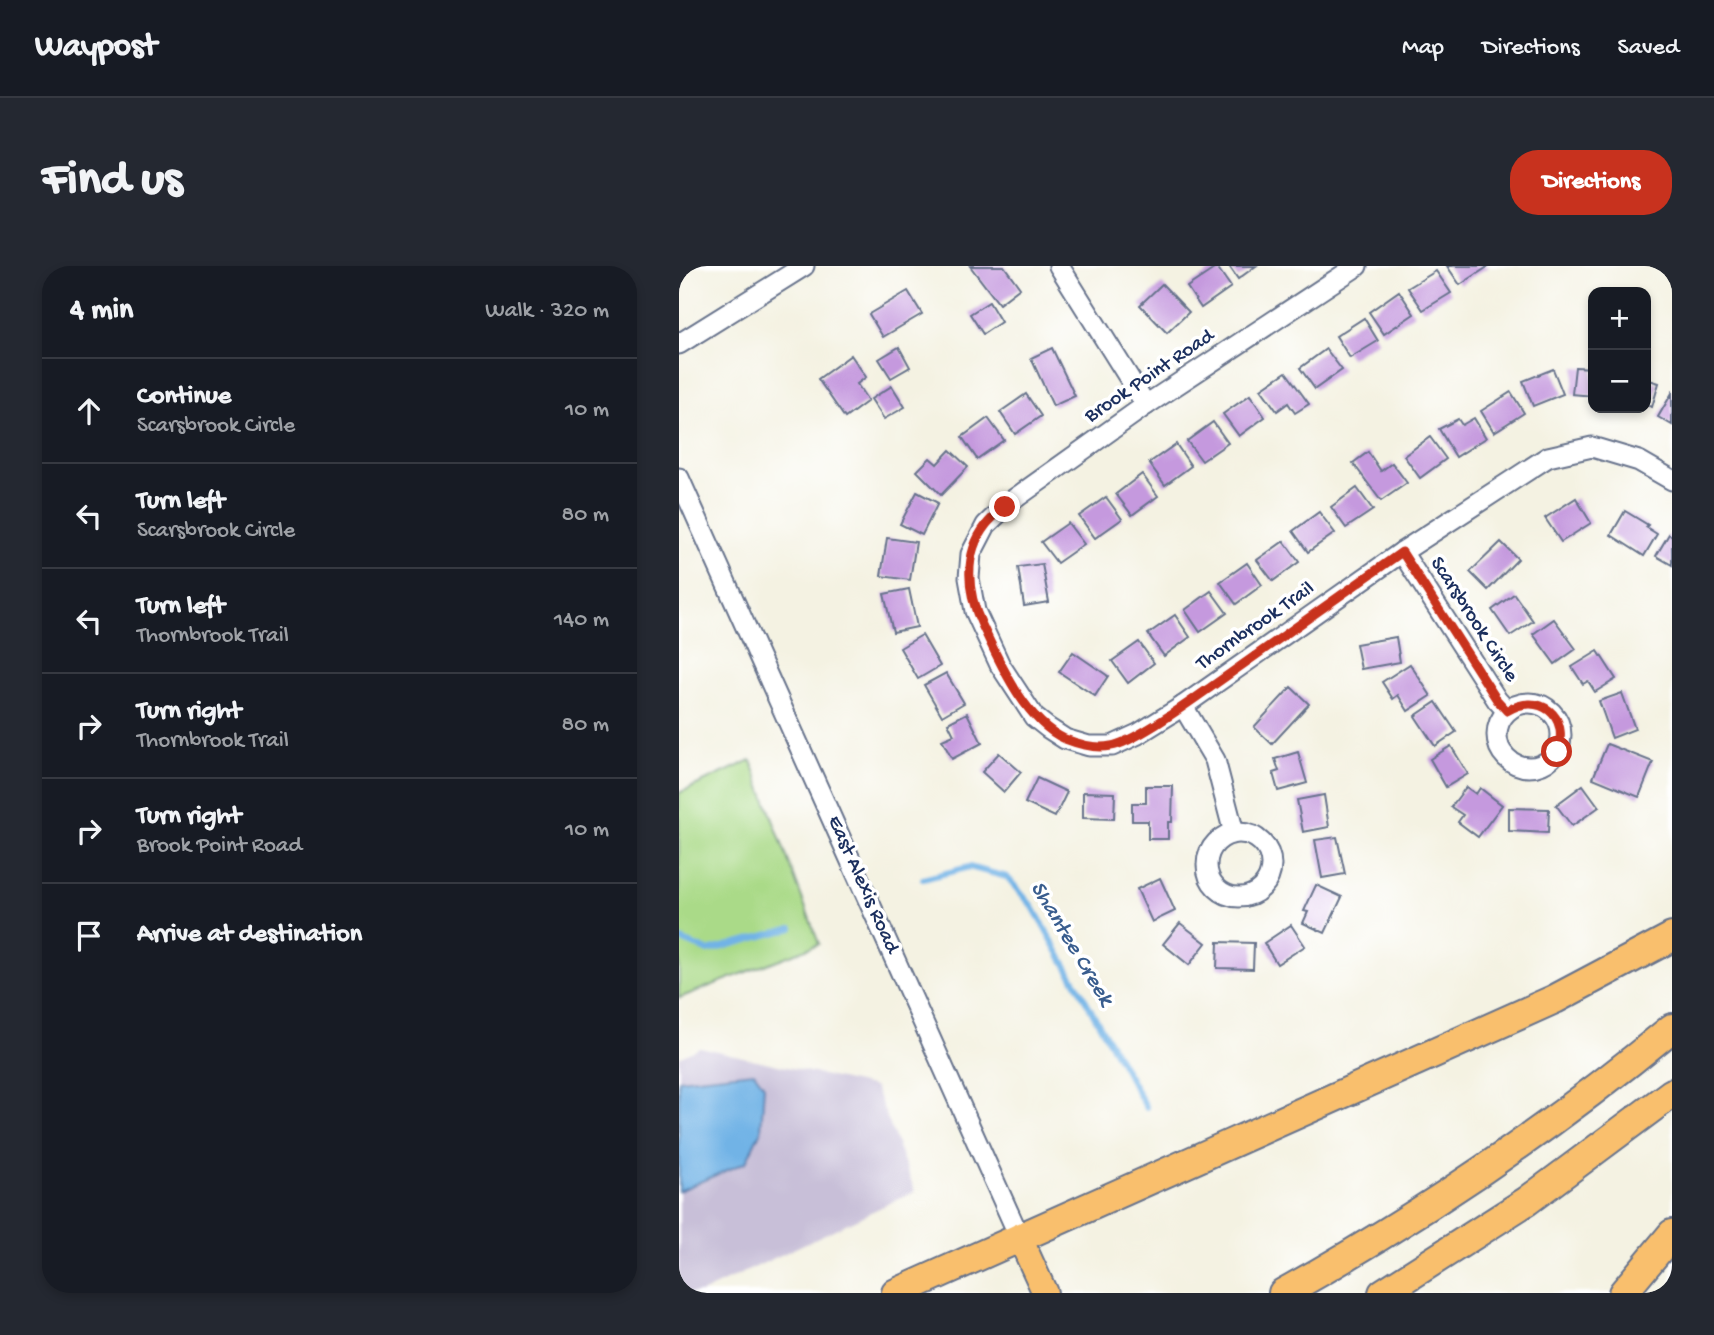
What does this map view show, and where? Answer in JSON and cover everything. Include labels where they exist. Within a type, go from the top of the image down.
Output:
[{"type":"highway","points":[[896,1293],[1555,999],[1672,937]]},
{"type":"highway","points":[[1283,1293],[1396,1227],[1471,1179],[1591,1093],[1672,1028]]},
{"type":"highway","points":[[1383,1293],[1527,1201],[1672,1093]]},
{"type":"highway","points":[[1623,1293],[1672,1234]]},
{"type":"main road","name":"East Alexis Road","points":[[1019,1236],[1045,1293]]},
{"type":"street","points":[[679,344],[804,266]]},
{"type":"street","points":[[1059,266],[1146,405]]},
{"type":"street","name":"Brook Point Road","points":[[979,538],[986,525],[1010,502],[1146,405],[1357,266]]},
{"type":"street","name":"Thornbrook Trail","points":[[979,538],[971,554],[969,578],[975,611],[1000,665],[1034,717],[1048,728],[1065,739],[1089,746],[1112,746],[1138,734],[1184,706],[1402,552],[1548,457],[1592,447],[1639,461],[1672,480]]},
{"type":"street","name":"East Alexis Road","points":[[679,478],[1019,1236]]},
{"type":"street","name":"Scarsbrook Circle","points":[[1402,552],[1497,700],[1507,711]]},
{"type":"street","points":[[1184,706],[1215,760],[1234,833]]},
{"type":"shaded area","points":[[699,1047],[875,1087],[915,1191],[701,1293],[679,1293],[679,1057]]},
{"type":"green space","points":[[751,760],[819,944],[679,998],[679,793]]},
{"type":"water","points":[[754,1072],[764,1086],[761,1130],[746,1162],[679,1191],[679,1080]]},
{"type":"building","points":[[970,266],[1004,266],[1020,288],[999,304]]},
{"type":"building","points":[[1229,266],[1256,266],[1238,279]]},
{"type":"building","points":[[1447,266],[1489,266],[1460,285]]},
{"type":"building","points":[[1217,267],[1231,287],[1201,308],[1187,287]]},
{"type":"building","points":[[1436,271],[1451,293],[1423,310],[1408,288]]},
{"type":"building","points":[[1162,284],[1189,312],[1167,333],[1140,305]]},
{"type":"building","points":[[908,291],[922,314],[883,337],[869,314]]},
{"type":"building","points":[[1399,291],[1414,314],[1384,334],[1369,312]]},
{"type":"building","points":[[989,302],[1001,322],[983,334],[970,314]]},
{"type":"building","points":[[1364,318],[1378,341],[1350,358],[1336,336]]},
{"type":"building","points":[[899,347],[910,367],[891,378],[879,359]]},
{"type":"building","points":[[1052,348],[1075,396],[1053,406],[1031,358]]},
{"type":"building","points":[[1326,349],[1342,370],[1315,389],[1300,368]]},
{"type":"building","points":[[851,355],[866,377],[857,384],[868,401],[845,418],[818,379]]},
{"type":"building","points":[[1575,367],[1588,368],[1588,396],[1572,394]]},
{"type":"building","points":[[1553,369],[1563,394],[1533,406],[1523,381]]},
{"type":"building","points":[[1286,372],[1309,404],[1295,413],[1288,403],[1277,411],[1261,389]]},
{"type":"building","points":[[1651,381],[1659,383],[1651,407]]},
{"type":"building","points":[[892,386],[905,407],[884,419],[871,399]]},
{"type":"building","points":[[1511,392],[1524,413],[1494,432],[1481,411]]},
{"type":"building","points":[[1672,393],[1672,425],[1658,417]]},
{"type":"building","points":[[1026,394],[1041,416],[1015,434],[1000,412]]},
{"type":"building","points":[[1250,395],[1265,417],[1239,436],[1223,414]]},
{"type":"building","points":[[988,418],[1004,440],[977,459],[962,437]]},
{"type":"building","points":[[1474,418],[1486,438],[1456,457],[1439,429],[1458,419],[1462,425]]},
{"type":"building","points":[[1213,422],[1228,443],[1202,461],[1187,441]]},
{"type":"building","points":[[1430,437],[1446,459],[1420,478],[1404,456]]},
{"type":"building","points":[[1176,444],[1191,466],[1165,485],[1149,463]]},
{"type":"building","points":[[950,450],[968,467],[941,495],[917,471],[930,458],[937,464]]},
{"type":"building","points":[[1368,452],[1381,471],[1392,463],[1407,483],[1381,501],[1353,463]]},
{"type":"building","points":[[1142,474],[1158,496],[1132,515],[1116,494]]},
{"type":"building","points":[[1357,488],[1373,510],[1346,528],[1331,507]]},
{"type":"building","points":[[917,492],[938,503],[922,535],[900,524]]},
{"type":"building","points":[[1106,497],[1122,519],[1095,538],[1079,516]]},
{"type":"building","points":[[1576,498],[1591,523],[1561,542],[1545,518]]},
{"type":"building","points":[[1625,511],[1657,534],[1644,556],[1611,535]]},
{"type":"building","points":[[1319,512],[1335,533],[1308,552],[1293,531]]},
{"type":"building","points":[[1068,523],[1084,544],[1057,563],[1041,542]]},
{"type":"building","points":[[1669,534],[1672,536],[1672,565],[1656,556]]},
{"type":"building","points":[[887,538],[916,542],[910,580],[881,576]]},
{"type":"building","points":[[1284,541],[1299,562],[1273,581],[1257,560]]},
{"type":"building","points":[[1501,542],[1518,559],[1488,590],[1470,572]]},
{"type":"building","points":[[1247,563],[1262,585],[1236,604],[1220,582]]},
{"type":"building","points":[[1042,564],[1049,602],[1024,606],[1018,567]]},
{"type":"building","points":[[909,589],[917,627],[893,632],[884,594]]},
{"type":"building","points":[[1211,591],[1227,613],[1200,632],[1185,610]]},
{"type":"building","points":[[1514,594],[1533,621],[1510,636],[1492,610]]},
{"type":"building","points":[[1175,615],[1190,637],[1164,656],[1148,634]]},
{"type":"building","points":[[1554,619],[1576,649],[1555,664],[1533,634]]},
{"type":"building","points":[[922,635],[940,666],[918,679],[900,648]]},
{"type":"building","points":[[1396,637],[1400,662],[1361,669],[1356,644]]},
{"type":"building","points":[[1139,642],[1154,663],[1128,683],[1112,661]]},
{"type":"building","points":[[1598,651],[1616,679],[1595,692],[1588,681],[1583,684],[1572,667]]},
{"type":"building","points":[[1073,652],[1108,676],[1095,696],[1059,672]]},
{"type":"building","points":[[1410,664],[1431,696],[1408,711],[1398,695],[1393,699],[1382,682]]},
{"type":"building","points":[[946,673],[964,703],[942,716],[924,685]]},
{"type":"building","points":[[1291,687],[1309,704],[1272,744],[1254,727]]},
{"type":"building","points":[[1622,693],[1635,729],[1612,738],[1599,701]]},
{"type":"building","points":[[1436,702],[1456,732],[1435,746],[1415,716]]},
{"type":"building","points":[[967,713],[982,743],[952,759],[942,740],[954,735],[948,723]]},
{"type":"building","points":[[1607,744],[1653,762],[1639,797],[1593,778]]},
{"type":"building","points":[[1451,746],[1468,774],[1446,787],[1430,759]]},
{"type":"building","points":[[1298,752],[1307,783],[1278,791],[1273,773],[1279,771],[1275,759]]},
{"type":"building","points":[[999,753],[1021,772],[1004,792],[982,772]]},
{"type":"building","points":[[1037,778],[1067,792],[1055,817],[1025,803]]},
{"type":"building","points":[[1583,785],[1599,807],[1572,826],[1556,805]]},
{"type":"building","points":[[1146,786],[1173,786],[1172,822],[1168,822],[1168,839],[1148,839],[1148,821],[1132,821],[1132,803],[1146,803]]},
{"type":"building","points":[[1466,787],[1476,794],[1480,788],[1502,805],[1478,837],[1458,822],[1463,815],[1451,807]]},
{"type":"building","points":[[1083,792],[1115,793],[1114,819],[1083,818]]},
{"type":"building","points":[[1324,795],[1329,827],[1303,832],[1297,800]]},
{"type":"building","points":[[1509,808],[1549,809],[1548,833],[1509,831]]},
{"type":"building","points":[[1337,837],[1345,874],[1322,878],[1315,840]]},
{"type":"building","points":[[1160,878],[1175,911],[1152,922],[1137,889]]},
{"type":"building","points":[[1316,885],[1342,897],[1325,933],[1303,923],[1308,912],[1304,911]]},
{"type":"building","points":[[1180,923],[1206,943],[1189,965],[1163,944]]},
{"type":"building","points":[[1291,925],[1305,946],[1277,964],[1264,943]]},
{"type":"building","points":[[1218,942],[1254,943],[1253,969],[1217,968]]},
{"type":"waterway","name":"Shantee Creek","points":[[923,879],[969,867],[1007,877],[1033,907],[1146,1107]]},
{"type":"waterway","name":"Shantee Creek","points":[[679,939],[708,951],[792,928]]},
{"type":"route","points":[[1005,507],[986,525],[971,554],[969,578],[975,611],[1000,665],[1034,717],[1065,739],[1089,746],[1112,746],[1138,734],[1184,706],[1402,552],[1497,700],[1507,711],[1524,703],[1533,703],[1542,705],[1556,717],[1562,734],[1557,752]]}]
